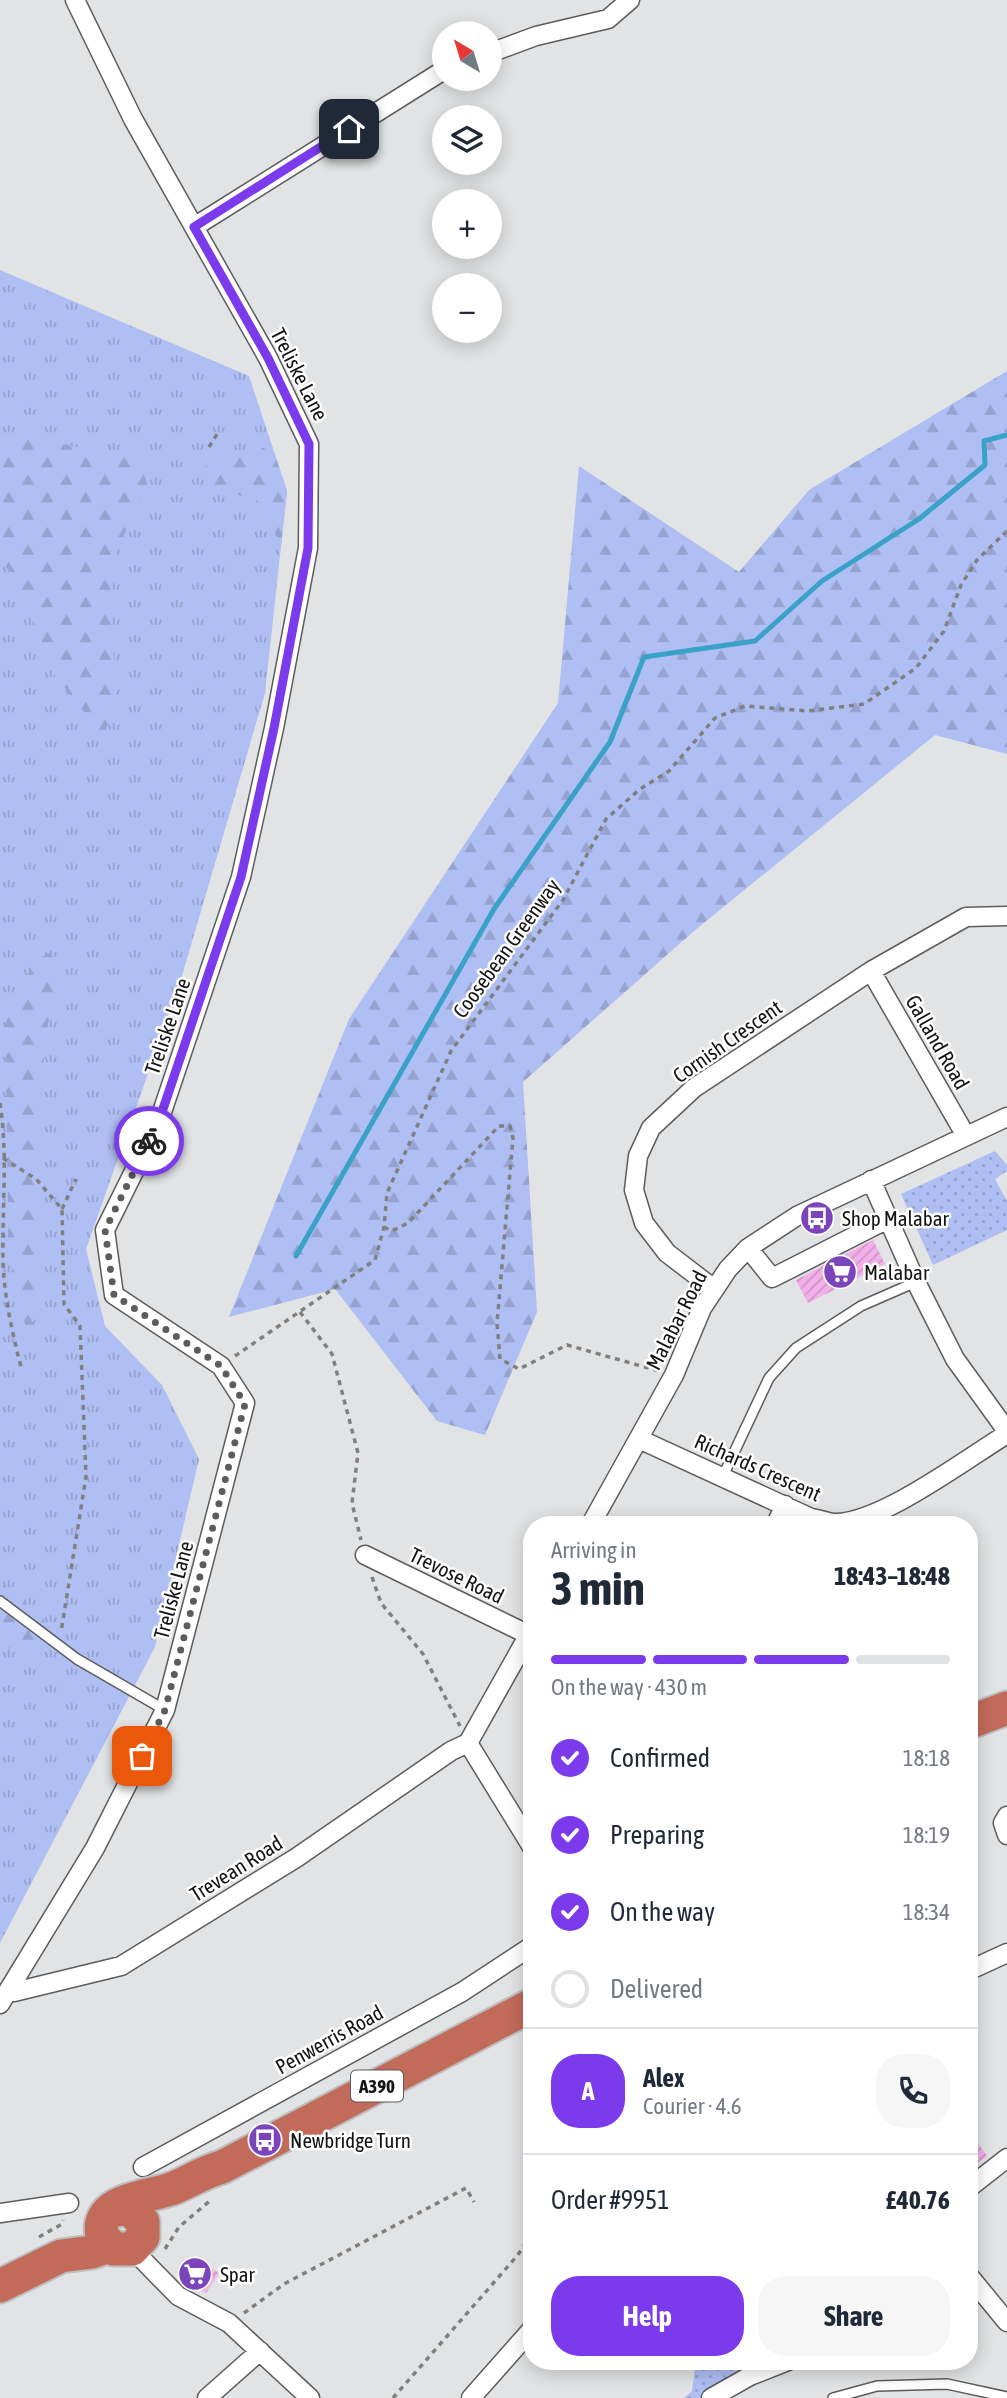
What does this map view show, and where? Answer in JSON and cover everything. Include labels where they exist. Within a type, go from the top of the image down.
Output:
[{"type":"highway","points":[[978,1720],[1007,1708]]},
{"type":"highway","name":"A390","points":[[0,2286],[61,2256],[77,2240],[125,2238],[212,2179],[222,2181],[523,2010]]},
{"type":"street","name":"Treliske Lane","points":[[5,1996],[95,1848],[165,1710],[245,1404],[221,1366],[114,1295],[105,1230],[159,1121],[241,877],[274,728],[308,548],[309,444],[268,358],[133,119],[75,0]]},
{"type":"street","points":[[502,49],[536,36],[608,19],[630,0]]},
{"type":"street","points":[[194,227],[432,78]]},
{"type":"street","name":"Cornish Crescent","points":[[714,1289],[667,1253],[644,1223],[634,1191],[638,1156],[651,1128],[694,1088],[871,971],[966,917],[1007,915]]},
{"type":"street","name":"Galland Road","points":[[871,971],[966,1136]]},
{"type":"street","name":"Malabar Road","points":[[596,1516],[674,1375],[691,1330],[714,1289],[748,1248],[797,1216],[1007,1117]]},
{"type":"street","points":[[871,1180],[916,1282],[955,1359],[1007,1432]]},
{"type":"street","points":[[748,1248],[772,1278],[888,1219]]},
{"type":"street","name":"Richards Crescent","points":[[865,1516],[891,1506],[1007,1432]]},
{"type":"street","name":"Richards Crescent","points":[[639,1439],[807,1516]]},
{"type":"street","points":[[780,1516],[785,1505]]},
{"type":"street","name":"Trevose Road","points":[[365,1555],[523,1629]]},
{"type":"street","points":[[523,1645],[468,1743],[523,1832]]},
{"type":"street","name":"Trevean Road","points":[[5,1996],[121,1966],[296,1858],[451,1751],[468,1743]]},
{"type":"street","points":[[1007,1816],[1003,1823],[1007,1835]]},
{"type":"street","name":"Penwerris Road","points":[[144,2166],[462,1992],[523,1952]]},
{"type":"street","points":[[978,1967],[1007,1954]]},
{"type":"street","points":[[978,2181],[1007,2158]]},
{"type":"street","points":[[0,2213],[69,2203]]},
{"type":"street","points":[[125,2238],[178,2296],[229,2323],[310,2398]]},
{"type":"street","points":[[978,2287],[1007,2322]]},
{"type":"street","points":[[471,2398],[523,2339]]},
{"type":"street","points":[[207,2398],[260,2351]]},
{"type":"street","points":[[711,2398],[765,2370]]},
{"type":"lane","points":[[723,1476],[764,1388],[796,1348],[861,1306],[916,1282]]},
{"type":"lane","points":[[0,1601],[130,1692],[165,1710]]},
{"type":"lane","points":[[833,2398],[877,2386],[947,2385],[1007,2397]]},
{"type":"path","points":[[209,447],[219,431]]},
{"type":"path","name":"Coosebean Greenway","points":[[221,1366],[375,1260],[384,1227],[387,1193],[451,1051],[563,900],[607,819],[640,789],[669,771],[715,718],[745,706],[808,710],[864,704],[916,668],[944,631],[961,585],[977,559],[1007,531]]},
{"type":"path","points":[[0,1103],[4,1158],[3,1263],[11,1327],[21,1367]]},
{"type":"path","points":[[384,1227],[392,1231],[408,1223],[499,1126],[510,1126],[513,1138],[497,1323],[500,1359],[519,1369],[567,1345],[674,1375]]},
{"type":"path","points":[[4,1158],[36,1179],[62,1209]]},
{"type":"path","points":[[58,1644],[86,1477],[80,1326],[64,1304],[62,1209],[76,1179]]},
{"type":"path","points":[[300,1312],[332,1354],[358,1453],[352,1503],[381,1603],[423,1654],[468,1743]]},
{"type":"path","points":[[125,2238],[162,2254],[179,2227],[222,2181]]},
{"type":"path","points":[[229,2323],[284,2284],[466,2188],[474,2202]]},
{"type":"path","points":[[31,2241],[62,2224],[69,2203]]},
{"type":"path","points":[[393,2398],[523,2247]]},
{"type":"green space","points":[[0,270],[249,376],[287,491],[265,693],[179,986],[86,1249],[105,1326],[162,1385],[199,1459],[155,1647],[0,1943]]},
{"type":"green space","points":[[1007,371],[1007,754],[935,735],[694,931],[523,1082],[537,1312],[485,1435],[437,1421],[335,1289],[229,1317],[349,1019],[558,703],[579,466],[739,572],[809,490]]},
{"type":"green space","points":[[0,431],[140,460],[147,484],[117,551],[111,605],[116,696],[104,736],[55,676],[16,577],[0,561]]},
{"type":"green space","points":[[271,443],[287,491],[281,546],[261,502],[207,485],[203,473],[208,461],[251,455]]},
{"type":"green space","points":[[49,953],[63,964],[46,1032],[38,1140],[39,1255],[31,1348],[9,1256],[5,1024],[34,961]]},
{"type":"green space","points":[[995,1151],[1007,1165],[1007,1171],[995,1179],[1007,1201],[1007,1230],[933,1265],[901,1194]]},
{"type":"green space","points":[[0,1582],[44,1619],[50,1645],[36,1650],[0,1648]]},
{"type":"green space","points":[[695,2370],[757,2370],[699,2398],[684,2398],[692,2391]]},
{"type":"building","name":"Malabar","points":[[873,1240],[885,1264],[808,1303],[796,1280]]},
{"type":"building","points":[[978,2143],[987,2156],[978,2163]]},
{"type":"building","points":[[198,2260],[219,2273],[206,2293],[185,2280]]},
{"type":"waterway","points":[[296,1256],[494,909],[610,742],[644,657],[755,641],[822,581],[919,519],[985,465],[984,441],[1007,435]]},
{"type":"way so far","points":[[142,1756],[165,1710],[245,1404],[221,1366],[114,1295],[105,1230],[149,1141]]},
{"type":"place","name":"Shop Malabar","points":[[817,1218]]},
{"type":"place","name":"Malabar","points":[[840,1272]]},
{"type":"place","name":"Newbridge Turn","points":[[265,2140]]},
{"type":"place","name":"Spar","points":[[195,2274]]},
{"type":"route","points":[[149,1141],[159,1121],[241,877],[274,728],[308,548],[309,444],[268,358],[194,227],[349,129]]}]
